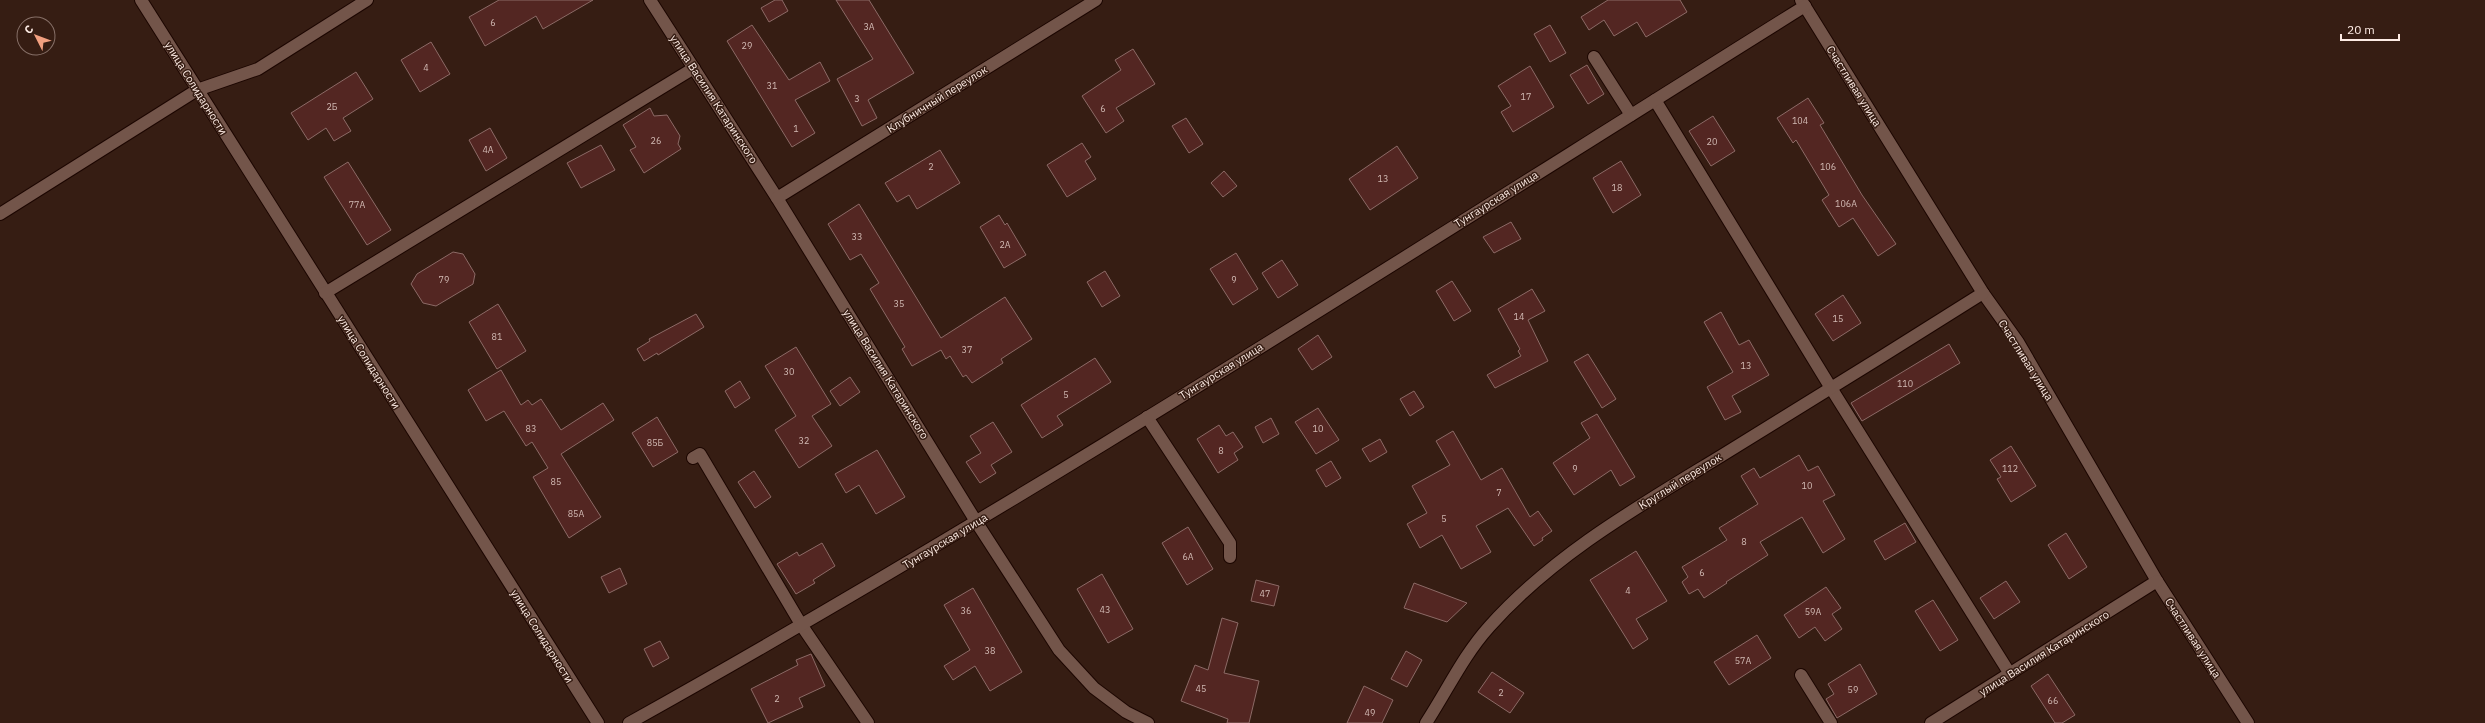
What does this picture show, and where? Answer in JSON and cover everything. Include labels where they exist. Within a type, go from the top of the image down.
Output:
[{"type":"street","name":"улица Солидарности","points":[[141,0],[598,723]]},
{"type":"street","points":[[0,214],[197,90],[258,69],[367,0]]},
{"type":"street","name":"улица Василия Катаринского","points":[[650,0],[777,198],[977,523],[1059,650],[1094,688],[1126,712],[1148,723]]},
{"type":"street","name":"Клубничный переулок","points":[[777,198],[1096,0]]},
{"type":"street","name":"Тунгаурская улица","points":[[629,723],[802,626],[977,523],[1655,100],[1803,3]]},
{"type":"street","name":"Счастливая улица","points":[[1803,3],[1983,294],[2018,342],[2157,581],[2248,723]]},
{"type":"street","points":[[1594,57],[1630,115]]},
{"type":"street","points":[[325,293],[694,68]]},
{"type":"street","points":[[1655,100],[1831,388],[2010,674]]},
{"type":"street","name":"Круглый переулок","points":[[1426,723],[1472,647],[1529,586],[1581,545],[1983,294]]},
{"type":"street","points":[[1147,417],[1230,543],[1230,557]]},
{"type":"street","points":[[693,458],[700,454],[802,626],[868,723]]},
{"type":"street","name":"улица Василия Катаринского","points":[[1930,723],[2157,581]]},
{"type":"street","points":[[1801,676],[1832,723]]},
{"type":"building","points":[[499,0],[593,0],[543,29],[536,16],[485,46],[469,17]]},
{"type":"building","points":[[775,0],[782,0],[788,11],[769,22],[761,8]]},
{"type":"building","points":[[836,0],[869,0],[914,73],[868,100],[877,118],[862,126],[837,79],[873,59]]},
{"type":"building","points":[[1608,0],[1680,0],[1687,12],[1646,37],[1637,22],[1614,36],[1604,20],[1589,30],[1581,17]]},
{"type":"building","points":[[752,25],[789,80],[820,62],[830,81],[795,100],[815,133],[792,147],[727,41]]},
{"type":"building","points":[[1550,25],[1566,53],[1550,62],[1534,34]]},
{"type":"building","points":[[431,42],[450,74],[420,92],[401,60]]},
{"type":"building","points":[[1133,49],[1155,84],[1116,108],[1124,121],[1106,133],[1082,96],[1121,70],[1115,60]]},
{"type":"building","points":[[1587,65],[1604,94],[1588,104],[1570,75]]},
{"type":"building","points":[[1530,66],[1554,107],[1513,132],[1501,112],[1511,106],[1498,86]]},
{"type":"building","points":[[356,72],[373,99],[343,118],[351,131],[334,141],[326,128],[308,140],[291,113]]},
{"type":"building","points":[[1808,98],[1824,123],[1820,125],[1862,195],[1896,244],[1878,256],[1853,218],[1839,227],[1822,200],[1829,195],[1796,140],[1793,143],[1777,118]]},
{"type":"building","points":[[650,108],[654,116],[667,115],[680,136],[678,144],[681,149],[644,173],[630,150],[636,147],[623,125]]},
{"type":"building","points":[[1713,116],[1735,151],[1711,166],[1689,131]]},
{"type":"building","points":[[1186,118],[1203,144],[1189,153],[1172,126]]},
{"type":"building","points":[[490,128],[507,158],[486,171],[469,140]]},
{"type":"building","points":[[1082,143],[1091,157],[1085,161],[1096,179],[1067,197],[1047,165]]},
{"type":"building","points":[[601,145],[615,170],[581,188],[567,163]]},
{"type":"building","points":[[1397,146],[1418,178],[1370,210],[1349,179]]},
{"type":"building","points":[[940,150],[960,183],[917,209],[909,195],[897,202],[885,183]]},
{"type":"building","points":[[1621,161],[1641,195],[1613,213],[1593,178]]},
{"type":"building","points":[[348,162],[391,230],[367,245],[324,177]]},
{"type":"building","points":[[1224,171],[1237,186],[1223,197],[1211,183]]},
{"type":"building","points":[[859,204],[941,338],[1005,297],[1032,339],[1001,359],[1003,363],[972,383],[966,375],[963,377],[950,356],[946,359],[941,350],[912,366],[902,349],[905,347],[870,289],[879,283],[861,254],[850,260],[828,224]]},
{"type":"building","points":[[999,215],[1005,225],[1007,223],[1026,255],[1004,268],[980,227]]},
{"type":"building","points":[[1511,222],[1521,239],[1494,253],[1483,237]]},
{"type":"building","points":[[453,252],[463,254],[475,274],[473,284],[436,306],[423,303],[411,284],[417,274]]},
{"type":"building","points":[[1236,253],[1258,289],[1233,305],[1210,269]]},
{"type":"building","points":[[1282,260],[1298,285],[1278,298],[1262,273]]},
{"type":"building","points":[[1105,271],[1120,296],[1102,307],[1087,282]]},
{"type":"building","points":[[1452,281],[1471,311],[1454,321],[1436,291]]},
{"type":"building","points":[[1532,289],[1545,311],[1528,320],[1548,361],[1495,388],[1487,375],[1521,356],[1518,351],[1520,349],[1498,309]]},
{"type":"building","points":[[1843,295],[1861,323],[1833,341],[1815,314]]},
{"type":"building","points":[[498,304],[526,351],[497,369],[469,322]]},
{"type":"building","points":[[1721,312],[1739,345],[1749,340],[1769,375],[1732,396],[1741,412],[1725,420],[1707,387],[1733,372],[1704,322]]},
{"type":"building","points":[[696,314],[704,327],[658,355],[657,353],[644,361],[637,349],[650,341],[649,339]]},
{"type":"building","points":[[1318,335],[1332,357],[1312,370],[1298,349]]},
{"type":"building","points":[[1949,344],[1960,363],[1862,421],[1851,403]]},
{"type":"building","points":[[796,347],[831,404],[812,416],[832,446],[799,468],[775,430],[796,416],[765,366]]},
{"type":"building","points":[[1588,354],[1616,399],[1602,408],[1574,362]]},
{"type":"building","points":[[1095,358],[1111,382],[1057,416],[1063,425],[1042,438],[1021,405]]},
{"type":"building","points":[[501,370],[521,405],[528,400],[532,405],[541,399],[561,430],[603,403],[614,420],[561,454],[601,517],[569,538],[533,477],[548,468],[532,442],[526,446],[504,411],[486,421],[468,390]]},
{"type":"building","points":[[850,377],[860,392],[840,406],[830,391]]},
{"type":"building","points":[[740,381],[750,398],[735,408],[725,391]]},
{"type":"building","points":[[1414,391],[1424,407],[1410,416],[1400,399]]},
{"type":"building","points":[[1318,408],[1339,440],[1316,454],[1295,422]]},
{"type":"building","points":[[1597,414],[1635,477],[1620,486],[1611,470],[1574,495],[1553,463],[1590,438],[1581,423]]},
{"type":"building","points":[[657,417],[678,452],[653,467],[632,433]]},
{"type":"building","points":[[1271,418],[1279,434],[1263,443],[1255,427]]},
{"type":"building","points":[[993,422],[1012,452],[991,465],[996,473],[980,483],[966,462],[981,453],[970,436]]},
{"type":"building","points":[[1219,425],[1226,436],[1233,432],[1243,447],[1234,453],[1238,460],[1218,473],[1197,439]]},
{"type":"building","points":[[1453,431],[1481,480],[1502,468],[1530,517],[1538,511],[1552,531],[1542,538],[1543,540],[1534,546],[1508,508],[1476,526],[1491,552],[1461,569],[1442,535],[1420,548],[1407,524],[1427,513],[1412,486],[1450,465],[1436,441]]},
{"type":"building","points":[[1380,439],[1387,452],[1370,462],[1362,449]]},
{"type":"building","points":[[2011,446],[2036,486],[2011,502],[1997,479],[2001,477],[1990,460]]},
{"type":"building","points":[[877,450],[905,497],[876,514],[859,485],[846,493],[835,474]]},
{"type":"building","points":[[1799,455],[1808,471],[1818,466],[1835,495],[1823,501],[1845,539],[1823,553],[1802,517],[1760,542],[1768,555],[1726,582],[1727,583],[1704,598],[1698,589],[1689,594],[1682,582],[1688,577],[1682,567],[1727,540],[1719,528],[1758,504],[1741,476],[1754,468],[1760,478]]},
{"type":"building","points":[[1331,461],[1341,478],[1326,487],[1316,470]]},
{"type":"building","points":[[754,471],[771,497],[755,508],[738,482]]},
{"type":"building","points":[[1905,523],[1916,542],[1885,560],[1874,541]]},
{"type":"building","points":[[1188,527],[1213,569],[1187,585],[1162,543]]},
{"type":"building","points":[[2066,533],[2087,567],[2069,579],[2048,545]]},
{"type":"building","points":[[822,543],[835,566],[813,580],[815,583],[796,594],[777,564],[797,552],[799,556]]},
{"type":"building","points":[[1636,551],[1667,601],[1636,619],[1648,639],[1633,649],[1590,580]]},
{"type":"building","points":[[620,568],[627,584],[609,593],[601,577]]},
{"type":"building","points":[[1102,574],[1133,629],[1108,643],[1077,589]]},
{"type":"building","points":[[1256,580],[1279,586],[1274,606],[1251,601]]},
{"type":"building","points":[[2006,581],[2020,602],[1994,619],[1980,598]]},
{"type":"building","points":[[1414,583],[1467,603],[1447,622],[1404,608]]},
{"type":"building","points":[[1826,587],[1841,608],[1832,614],[1842,629],[1825,641],[1815,627],[1799,638],[1784,615]]},
{"type":"building","points":[[973,588],[1022,672],[990,691],[975,666],[953,680],[944,666],[970,650],[944,605]]},
{"type":"building","points":[[1933,600],[1958,640],[1940,651],[1915,611]]},
{"type":"building","points":[[1222,618],[1238,623],[1224,673],[1259,681],[1249,723],[1227,723],[1228,719],[1181,701],[1195,665],[1208,670]]},
{"type":"building","points":[[1757,635],[1771,658],[1729,685],[1714,662]]},
{"type":"building","points":[[660,641],[669,658],[653,667],[644,649]]},
{"type":"building","points":[[1406,651],[1422,660],[1407,687],[1391,679]]},
{"type":"building","points":[[811,654],[825,686],[799,698],[803,707],[768,723],[751,689],[798,665],[796,660]]},
{"type":"building","points":[[1860,664],[1877,694],[1837,718],[1826,699],[1834,694],[1828,684]]},
{"type":"building","points":[[1492,672],[1524,693],[1510,713],[1478,692]]},
{"type":"building","points":[[2048,674],[2075,715],[2062,723],[2055,723],[2031,686]]},
{"type":"building","points":[[1364,686],[1393,700],[1382,723],[1347,723]]}]
